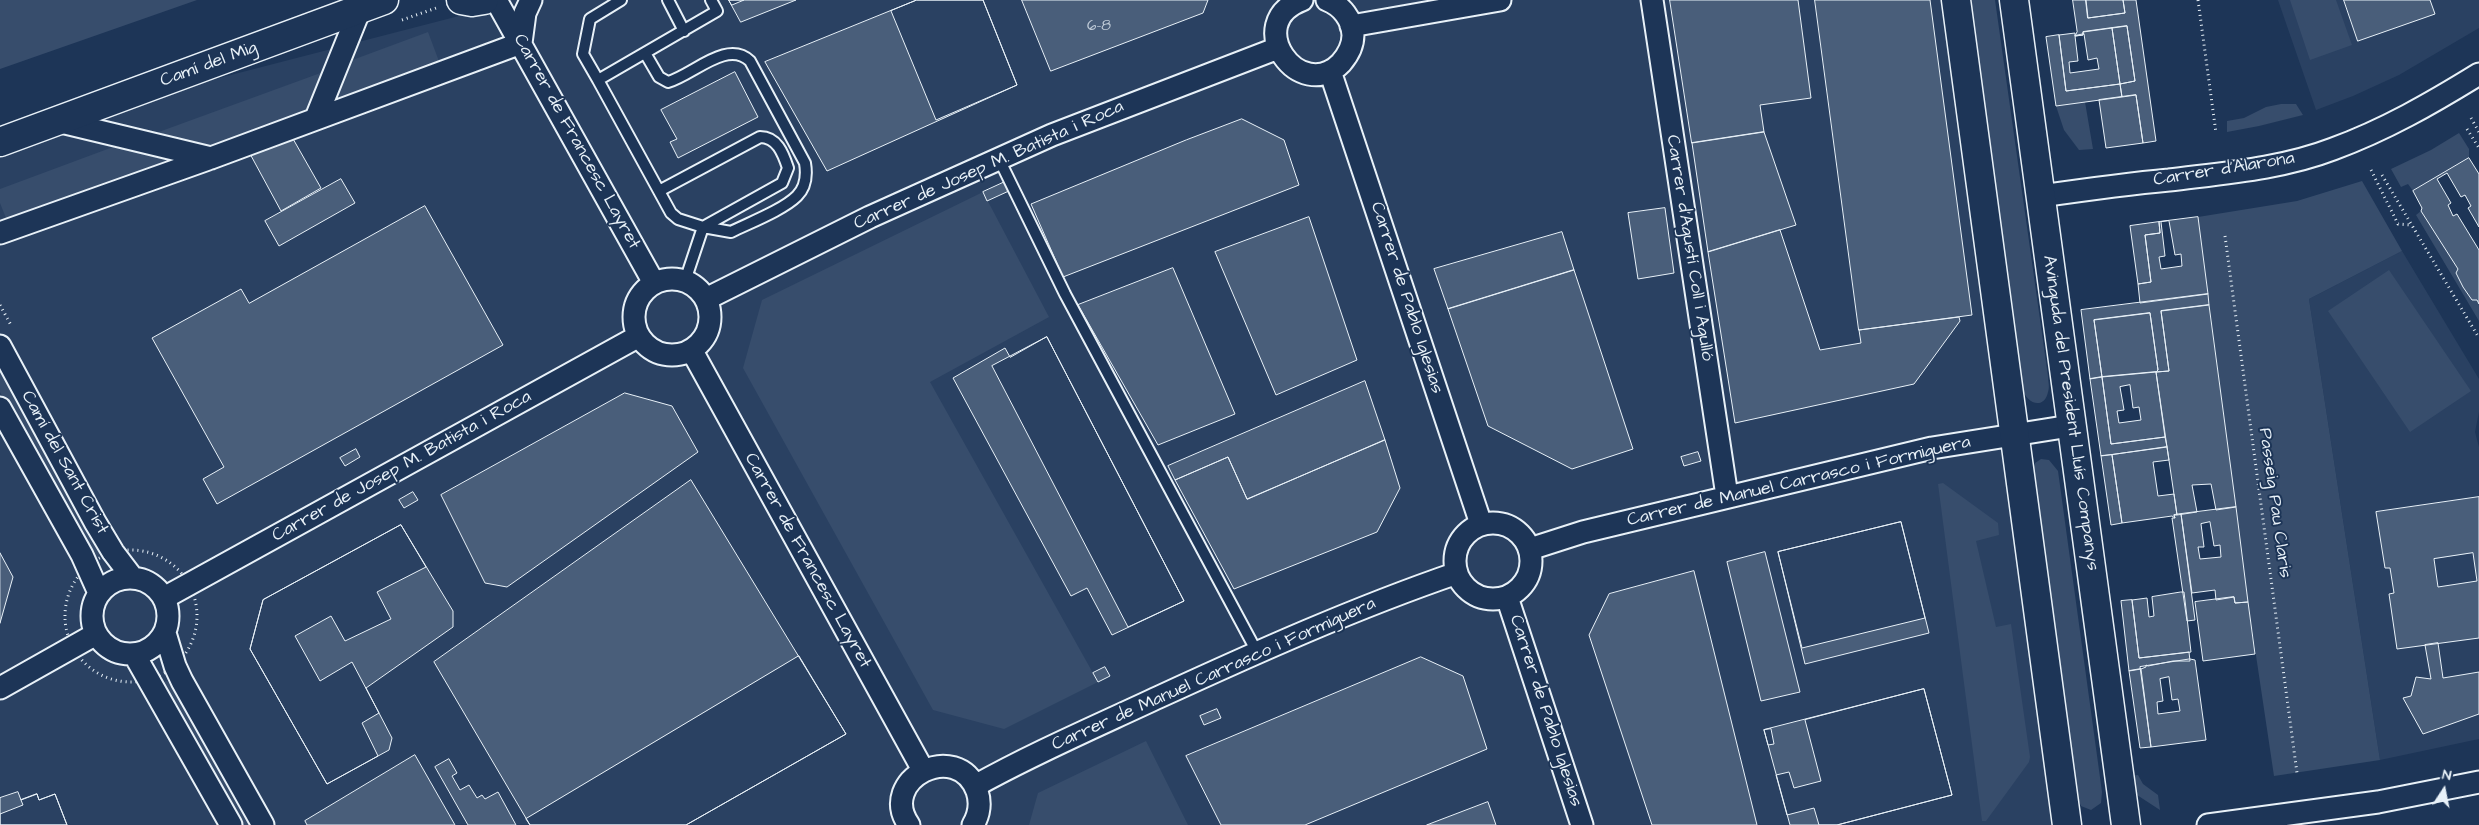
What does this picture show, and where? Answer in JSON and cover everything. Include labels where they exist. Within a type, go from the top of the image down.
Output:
[{"type":"street","points":[[461,0],[472,2],[484,0]]},
{"type":"street","name":"Carrer de Francesc Layret","points":[[496,0],[654,283]]},
{"type":"street","points":[[0,233],[521,43],[525,14],[532,0]]},
{"type":"street","points":[[1302,0],[1294,3],[1284,12],[1278,23],[1276,36],[1278,48],[1286,62],[1299,71],[1314,74],[1330,71],[1347,57],[1353,36],[1351,26],[1341,9],[1332,1]]},
{"type":"street","points":[[1351,26],[1500,0]]},
{"type":"street","name":"Carrer d'Agustí Coll i Agulló","points":[[1652,0],[1727,496]]},
{"type":"street","points":[[1956,0],[2067,825]]},
{"type":"street","name":"Avinguda del President Lluís Companys","points":[[2014,0],[2070,426],[2126,825]]},
{"type":"street","name":"Camí del Mig","points":[[316,118],[372,5]]},
{"type":"street","name":"Camí del Mig","points":[[0,142],[372,5]]},
{"type":"street","name":"Carrer de Josep M. Batista i Roca","points":[[706,299],[870,217],[999,159],[1080,124],[1278,48]]},
{"type":"street","name":"Carrer de Pablo Iglesias","points":[[1330,71],[1481,524]]},
{"type":"street","name":"Carrer d'Alarona","points":[[2041,196],[2222,174],[2259,168],[2332,150],[2405,118],[2479,74]]},
{"type":"street","points":[[57,122],[210,158]]},
{"type":"street","points":[[674,279],[684,281],[697,288],[706,299],[710,308],[710,328],[706,337],[692,351],[668,356],[646,346],[639,336],[635,326],[635,307],[646,289],[654,283],[674,279]]},
{"type":"street","name":"Carrer de Josep M. Batista i Roca","points":[[164,598],[639,336]]},
{"type":"street","name":"Camí del Sant Crist","points":[[0,346],[113,552],[132,577]]},
{"type":"street","name":"Carrer de Francesc Layret","points":[[692,351],[923,770]]},
{"type":"street","name":"Camí del Sant Crist","points":[[0,408],[87,567],[99,593]]},
{"type":"street","name":"Carrer de Manuel Carrasco i Formiguera","points":[[1530,549],[1583,532],[1932,448],[2070,426]]},
{"type":"street","points":[[1481,524],[1505,524],[1524,538],[1530,549],[1532,561],[1530,572],[1517,591],[1507,597],[1492,600],[1477,596],[1464,587],[1457,573],[1454,561],[1456,549],[1462,539],[1470,530],[1481,524]]},
{"type":"street","name":"Carrer de Manuel Carrasco i Formiguera","points":[[975,786],[1026,758],[1257,652],[1405,591],[1457,573]]},
{"type":"street","points":[[132,577],[151,583],[164,598],[168,609],[169,621],[165,633],[152,648],[134,654],[123,654],[112,650],[96,634],[92,613],[99,593],[113,581],[132,577]]},
{"type":"street","name":"Carrer de Pablo Iglesias","points":[[1507,597],[1582,825]]},
{"type":"street","points":[[165,633],[175,666],[263,825]]},
{"type":"street","points":[[0,688],[96,634]]},
{"type":"street","points":[[134,654],[231,825]]},
{"type":"street","points":[[906,824],[903,813],[904,793],[915,776],[923,770],[937,766],[952,768],[965,774],[975,786],[979,797],[979,809],[973,825]]},
{"type":"street","points":[[2208,825],[2378,802],[2479,782]]},
{"type":"lane","points":[[621,0],[590,19],[583,54],[671,213],[678,220],[731,232],[797,196],[804,186],[807,174],[805,163],[750,61],[744,55],[727,53],[668,82],[659,78],[645,53]]},
{"type":"lane","points":[[668,0],[684,31]]},
{"type":"lane","points":[[598,80],[717,12],[711,0]]},
{"type":"lane","points":[[659,191],[760,137],[769,137],[774,140],[788,168],[782,183],[703,227],[684,281]]},
{"type":"lane","points":[[999,159],[1065,294],[1257,652]]},
{"type":"path","points":[[2198,0],[2216,133]]},
{"type":"path","points":[[2471,118],[2479,132]]},
{"type":"path","points":[[2467,129],[2479,148]]},
{"type":"path","points":[[2371,170],[2398,224],[2412,226]]},
{"type":"path","points":[[2382,175],[2479,338]]},
{"type":"path","name":"Passeig Pau Claris","points":[[2225,236],[2297,773]]},
{"type":"path","points":[[136,550],[152,554],[180,571],[189,585],[195,600],[197,616],[195,633],[189,648],[175,666],[150,680],[127,682],[101,675],[80,658],[73,647],[65,623],[66,604],[72,587],[87,567],[113,552],[136,550]]},
{"type":"shaded area","points":[[0,0],[197,0],[0,69]]},
{"type":"shaded area","points":[[499,0],[1950,0],[2059,825],[0,825],[0,142],[80,114],[486,9]]},
{"type":"shaded area","points":[[1971,0],[1995,0],[2048,376],[2049,386],[2046,398],[2039,403],[2030,401],[2022,387]]},
{"type":"shaded area","points":[[2278,0],[2479,0],[2479,28],[2399,75],[2316,110]]},
{"type":"shaded area","points":[[2290,0],[2336,0],[2352,45],[2310,60]]},
{"type":"shaded area","points":[[428,32],[440,64],[329,105],[347,62]]},
{"type":"shaded area","points":[[326,71],[308,112],[208,150],[145,137]]},
{"type":"shaded area","points":[[2085,102],[2093,149],[2079,150],[2064,130],[2056,106]]},
{"type":"shaded area","points":[[2296,104],[2303,115],[2227,132],[2227,121],[2244,118],[2266,107]]},
{"type":"shaded area","points":[[2459,133],[2469,149],[2469,158],[2413,191],[2408,184],[2401,187],[2391,169],[2431,150]]},
{"type":"shaded area","points":[[113,147],[178,161],[8,223],[0,203],[0,189]]},
{"type":"shaded area","points":[[2362,181],[2402,251],[2309,299],[2380,760],[2274,776],[2248,602],[2198,217],[2297,201]]},
{"type":"shaded area","points":[[983,192],[1049,317],[930,382],[1098,682],[1004,729],[933,710],[743,368],[762,300]]},
{"type":"shaded area","points":[[2421,211],[2458,269],[2456,274],[2472,300],[2477,300],[2479,304],[2479,321],[2416,215]]},
{"type":"shaded area","points":[[2402,251],[2479,379],[2479,412],[2475,432],[2479,447],[2479,739],[2380,760],[2309,299]]},
{"type":"shaded area","points":[[2389,270],[2471,391],[2410,432],[2328,311]]},
{"type":"shaded area","points":[[0,369],[101,549],[98,557],[91,556],[0,392]]},
{"type":"shaded area","points":[[2041,459],[2049,460],[2058,471],[2102,792],[2101,803],[2091,810],[2081,806],[2078,799],[2033,469],[2035,463]]},
{"type":"shaded area","points":[[1943,483],[1998,523],[1999,535],[1976,541],[1996,627],[2011,624],[2030,757],[2029,762],[1986,821],[1982,821],[1938,484]]},
{"type":"shaded area","points":[[165,681],[172,682],[252,825],[240,825],[163,687]]},
{"type":"shaded area","points":[[1146,741],[1188,825],[1029,825],[1038,793]]},
{"type":"shaded area","points":[[2138,775],[2143,784],[2158,795],[2160,810],[2137,795],[2129,776]]},
{"type":"building","points":[[729,0],[796,0],[741,22]]},
{"type":"building","points":[[729,0],[744,0],[732,5]]},
{"type":"building","points":[[917,0],[983,0],[1017,85],[827,171],[765,62]]},
{"type":"building","points":[[917,0],[983,0],[1017,85],[936,120],[891,11]]},
{"type":"building","points":[[1022,0],[1208,0],[1203,13],[1051,71]]},
{"type":"building","points":[[1670,0],[1798,0],[1811,98],[1760,105],[1764,132],[1692,143]]},
{"type":"building","points":[[1815,0],[1930,0],[1972,315],[1859,330]]},
{"type":"building","points":[[2073,0],[2086,0],[2088,18],[2125,13],[2123,0],[2136,0],[2156,141],[2143,143],[2136,95],[2122,97],[2120,84],[2135,81],[2127,26],[2083,32],[2083,35],[2075,36],[2077,32]]},
{"type":"building","points":[[2086,0],[2123,0],[2125,13],[2088,18]]},
{"type":"building","points":[[2344,0],[2430,0],[2435,14],[2358,41]]},
{"type":"building","points":[[2127,26],[2135,81],[2120,84],[2112,28]]},
{"type":"building","points":[[2112,28],[2120,84],[2066,91],[2059,35],[2075,33],[2075,36],[2083,35],[2083,32]]},
{"type":"building","points":[[2084,34],[2088,60],[2097,58],[2099,69],[2070,73],[2069,62],[2078,61],[2075,36]]},
{"type":"building","points":[[2059,35],[2066,91],[2120,84],[2122,97],[2056,106],[2046,37]]},
{"type":"building","points":[[735,72],[758,117],[678,158],[670,142],[677,139],[661,110]]},
{"type":"building","points":[[2136,95],[2143,143],[2106,148],[2099,100]]},
{"type":"building","points":[[1242,119],[1284,140],[1299,185],[1063,277],[1031,204]]},
{"type":"building","points":[[1764,132],[1796,225],[1708,252],[1692,143]]},
{"type":"building","points":[[292,137],[321,188],[281,211],[249,152]]},
{"type":"building","points":[[2469,158],[2479,174],[2479,227],[2468,208],[2471,206],[2465,195],[2461,197],[2447,173],[2437,179],[2451,203],[2448,205],[2453,216],[2457,214],[2479,250],[2479,304],[2477,300],[2472,300],[2463,287],[2456,273],[2458,269],[2421,211],[2422,208],[2413,191]]},
{"type":"building","points":[[341,179],[355,203],[279,246],[265,221]]},
{"type":"building","points":[[1007,181],[1011,190],[987,201],[983,192]]},
{"type":"building","points":[[425,206],[503,345],[217,504],[203,479],[224,467],[152,338],[241,289],[249,303]]},
{"type":"building","points":[[1665,208],[1674,273],[1638,279],[1628,213]]},
{"type":"building","points":[[1309,217],[1357,360],[1276,395],[1215,252]]},
{"type":"building","points":[[2198,217],[2208,294],[2140,303],[2138,284],[2151,282],[2145,235],[2160,233],[2159,222]]},
{"type":"building","points":[[2169,221],[2175,255],[2181,254],[2182,266],[2161,269],[2159,257],[2165,256],[2161,222]]},
{"type":"building","points":[[2159,222],[2160,233],[2145,235],[2151,282],[2138,284],[2130,226]]},
{"type":"building","points":[[1780,230],[1820,350],[1861,343],[1859,330],[1959,317],[1960,321],[1914,384],[1735,423],[1708,252]]},
{"type":"building","points":[[1562,232],[1574,270],[1448,309],[1434,269]]},
{"type":"building","points":[[1173,268],[1235,414],[1158,445],[1078,305]]},
{"type":"building","points":[[1574,270],[1633,449],[1572,469],[1488,426],[1448,309]]},
{"type":"building","points":[[2208,294],[2209,305],[2161,311],[2169,371],[2156,372],[2158,370],[2150,313],[2094,320],[2102,377],[2090,379],[2081,310]]},
{"type":"building","points":[[2209,305],[2236,507],[2216,510],[2211,484],[2192,485],[2197,512],[2177,515],[2156,372],[2169,371],[2161,311]]},
{"type":"building","points":[[2150,313],[2158,370],[2156,372],[2102,377],[2094,320]]},
{"type":"building","points":[[1047,337],[1184,601],[1112,635],[1087,588],[1071,596],[953,378],[1005,348],[1010,357]]},
{"type":"building","points":[[1047,337],[1184,601],[1128,627],[992,366]]},
{"type":"building","points":[[2156,372],[2165,437],[2111,444],[2102,377]]},
{"type":"building","points":[[2102,377],[2111,444],[2165,437],[2167,447],[2101,456],[2090,379]]},
{"type":"building","points":[[1365,381],[1385,440],[1247,499],[1228,457],[1175,480],[1168,466]]},
{"type":"building","points":[[2130,385],[2133,408],[2139,407],[2141,420],[2119,423],[2117,411],[2124,410],[2120,387]]},
{"type":"building","points":[[625,393],[672,406],[698,452],[507,587],[485,583],[441,495]]},
{"type":"building","points":[[1385,440],[1400,488],[1377,532],[1234,589],[1175,480],[1228,457],[1247,499]]},
{"type":"building","points":[[2167,447],[2169,460],[2153,462],[2158,496],[2174,494],[2177,515],[2174,515],[2175,518],[2172,516],[2122,523],[2112,455]]},
{"type":"building","points":[[356,449],[360,457],[345,466],[340,458]]},
{"type":"building","points":[[1698,452],[1701,461],[1684,466],[1681,457]]},
{"type":"building","points":[[2112,455],[2122,523],[2111,525],[2101,456]]},
{"type":"building","points":[[691,480],[846,734],[686,825],[530,825],[434,662]]},
{"type":"building","points":[[413,492],[418,500],[404,508],[399,500]]},
{"type":"building","points":[[2479,497],[2479,638],[2397,649],[2389,594],[2394,593],[2390,568],[2385,568],[2376,512]],"holes":[[[2473,553],[2477,581],[2438,587],[2434,559]]]},
{"type":"building","points":[[2236,507],[2248,602],[2235,603],[2234,597],[2216,600],[2215,590],[2192,593],[2181,514]]},
{"type":"building","points":[[2181,514],[2195,620],[2187,621],[2172,518],[2175,518],[2174,515]]},
{"type":"building","points":[[1901,522],[1929,633],[1805,664],[1778,552]]},
{"type":"building","points":[[1901,522],[1925,618],[1802,648],[1778,552]]},
{"type":"building","points":[[2210,522],[2214,546],[2220,545],[2221,557],[2200,559],[2198,547],[2204,547],[2201,524]]},
{"type":"building","points":[[401,525],[453,611],[453,627],[366,688],[392,738],[389,750],[327,784],[250,649],[263,600]]},
{"type":"building","points":[[401,525],[426,567],[377,592],[391,619],[345,641],[331,616],[295,636],[320,681],[352,662],[379,713],[362,723],[378,756],[327,784],[250,649],[263,600]]},
{"type":"building","points":[[1765,552],[1800,692],[1761,701],[1727,562]]},
{"type":"building","points":[[0,553],[13,577],[0,623]]},
{"type":"building","points":[[1694,571],[1757,825],[1652,825],[1589,635],[1609,594]]},
{"type":"building","points":[[2184,592],[2191,652],[2139,658],[2132,600],[2147,598],[2149,617],[2154,616],[2152,597]]},
{"type":"building","points":[[2234,597],[2235,603],[2248,602],[2255,654],[2203,661],[2195,602]]},
{"type":"building","points":[[2132,600],[2139,658],[2189,652],[2190,661],[2173,661],[2146,665],[2146,667],[2141,669],[2129,671],[2121,601]]},
{"type":"building","points":[[2438,643],[2443,678],[2479,672],[2479,714],[2423,734],[2403,698],[2411,696],[2416,677],[2431,679],[2425,645]]},
{"type":"building","points":[[799,656],[846,734],[686,825],[530,825],[526,819]]},
{"type":"building","points":[[1421,657],[1463,676],[1487,749],[1305,825],[1221,825],[1186,756]]},
{"type":"building","points":[[2190,659],[2195,660],[2206,740],[2151,747],[2140,667]]},
{"type":"building","points":[[1105,667],[1110,676],[1098,682],[1093,673]]},
{"type":"building","points":[[2141,669],[2151,747],[2140,748],[2129,671]]},
{"type":"building","points":[[2169,677],[2172,700],[2178,699],[2180,711],[2158,714],[2157,702],[2163,701],[2160,679]]},
{"type":"building","points":[[1924,689],[1952,795],[1837,825],[1790,825],[1764,730]]},
{"type":"building","points":[[1924,689],[1952,795],[1837,825],[1819,825],[1814,808],[1787,815],[1776,775],[1789,772],[1794,788],[1821,781],[1805,720]]},
{"type":"building","points":[[1217,709],[1221,718],[1204,725],[1200,716]]},
{"type":"building","points":[[1771,729],[1774,744],[1768,745],[1764,730]]},
{"type":"building","points":[[415,755],[455,825],[307,825],[305,821]]},
{"type":"building","points":[[449,759],[457,773],[452,776],[460,790],[469,785],[477,798],[482,795],[485,799],[498,792],[516,825],[468,825],[435,767]]},
{"type":"building","points":[[18,792],[21,800],[37,794],[39,800],[55,794],[67,825],[0,825],[0,798]]},
{"type":"building","points":[[37,794],[39,800],[55,794],[67,825],[0,825],[0,814],[23,805],[21,800]]},
{"type":"building","points":[[1488,802],[1496,825],[1427,825]]}]
